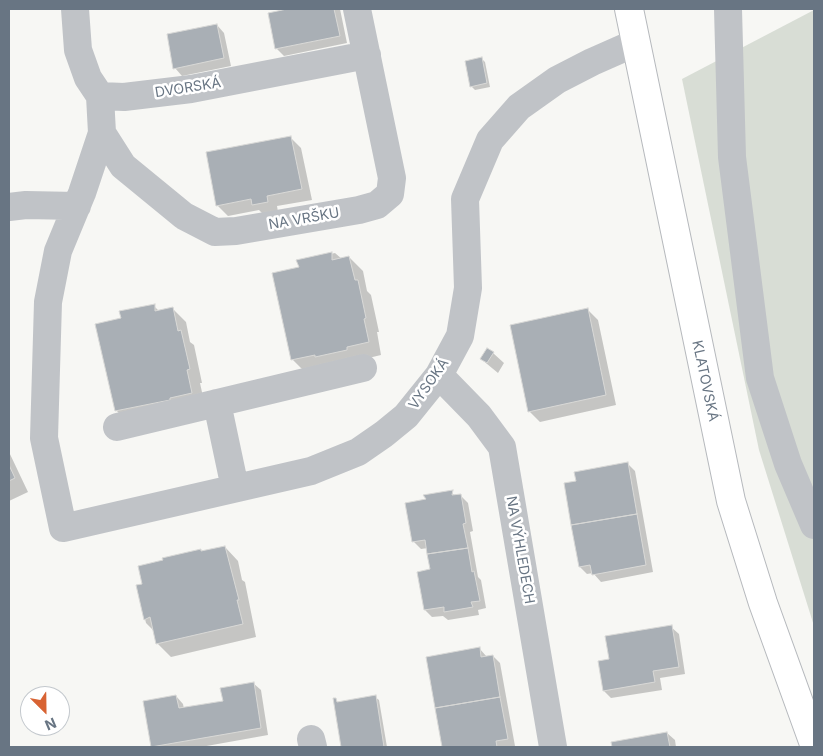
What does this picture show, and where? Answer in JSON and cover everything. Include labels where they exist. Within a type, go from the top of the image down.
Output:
[{"type":"main road","name":"KLATOVSKÁ","points":[[629,9],[732,501],[763,603],[814,744]]},
{"type":"street","points":[[75,9],[78,50],[88,78],[100,96]]},
{"type":"street","name":"NA VRŠKU","points":[[100,96],[102,133],[122,166],[184,216],[216,232],[236,231],[378,205],[390,194],[392,178],[357,9]]},
{"type":"street","points":[[728,9],[732,157],[760,378],[788,464],[814,525]]},
{"type":"street","name":"VYSOKÁ","points":[[77,206],[58,251],[48,302],[44,438],[63,528],[311,471],[358,452],[406,416],[439,375],[460,336],[468,288],[465,199],[490,140],[519,107],[557,80],[635,43]]},
{"type":"street","name":"DVORSKÁ","points":[[100,96],[124,98],[191,89],[367,55]]},
{"type":"street","points":[[9,207],[26,204],[77,206],[102,133]]},
{"type":"street","points":[[117,427],[363,368]]},
{"type":"street","name":"NA VÝHLEDECH","points":[[439,375],[479,416],[502,447],[553,747]]},
{"type":"street","points":[[217,403],[235,488]]},
{"type":"shaded area","points":[[814,10],[814,626],[759,450],[682,79]]},
{"type":"building","points":[[287,9],[334,9],[340,36],[275,49],[268,13]]},
{"type":"building","points":[[217,24],[224,58],[173,69],[167,34]]},
{"type":"building","points":[[482,57],[487,83],[470,87],[465,61]]},
{"type":"building","points":[[291,136],[302,189],[267,196],[268,202],[252,205],[251,199],[216,206],[206,152]]},
{"type":"building","points":[[332,252],[332,260],[349,256],[355,280],[358,280],[369,342],[347,347],[347,350],[291,360],[272,273],[299,267],[296,260]]},
{"type":"building","points":[[155,304],[155,311],[173,307],[178,331],[181,330],[190,369],[187,370],[192,393],[170,398],[170,400],[115,411],[95,324],[121,318],[119,311]]},
{"type":"building","points":[[588,308],[606,395],[528,412],[510,325]]},
{"type":"building","points":[[487,348],[494,352],[487,363],[480,359]]},
{"type":"building","points":[[628,462],[637,514],[571,525],[564,483],[576,481],[574,472]]},
{"type":"building","points":[[9,465],[15,478],[9,481]]},
{"type":"building","points":[[453,490],[452,495],[461,494],[466,523],[463,524],[468,548],[427,554],[425,540],[412,542],[405,503],[426,499],[423,495]]},
{"type":"building","points":[[637,514],[646,565],[592,575],[590,565],[579,567],[571,525]]},
{"type":"building","points":[[225,546],[243,624],[156,644],[150,617],[144,620],[136,585],[142,584],[138,566],[201,549],[201,551]]},
{"type":"building","points":[[468,548],[480,601],[471,602],[473,607],[444,612],[444,607],[424,610],[417,572],[430,569],[427,554]]},
{"type":"building","points":[[672,625],[679,667],[653,671],[655,682],[603,691],[598,661],[609,659],[605,636]]},
{"type":"building","points":[[480,647],[481,657],[493,655],[500,697],[435,708],[426,657]]},
{"type":"building","points":[[254,682],[261,728],[151,747],[143,701],[176,695],[179,708],[223,701],[220,688]]},
{"type":"building","points":[[376,695],[384,747],[341,747],[333,698],[336,698],[337,702]]},
{"type":"building","points":[[500,697],[508,739],[496,741],[497,747],[442,747],[435,708]]},
{"type":"building","points":[[667,732],[670,747],[612,747],[611,742]]}]
